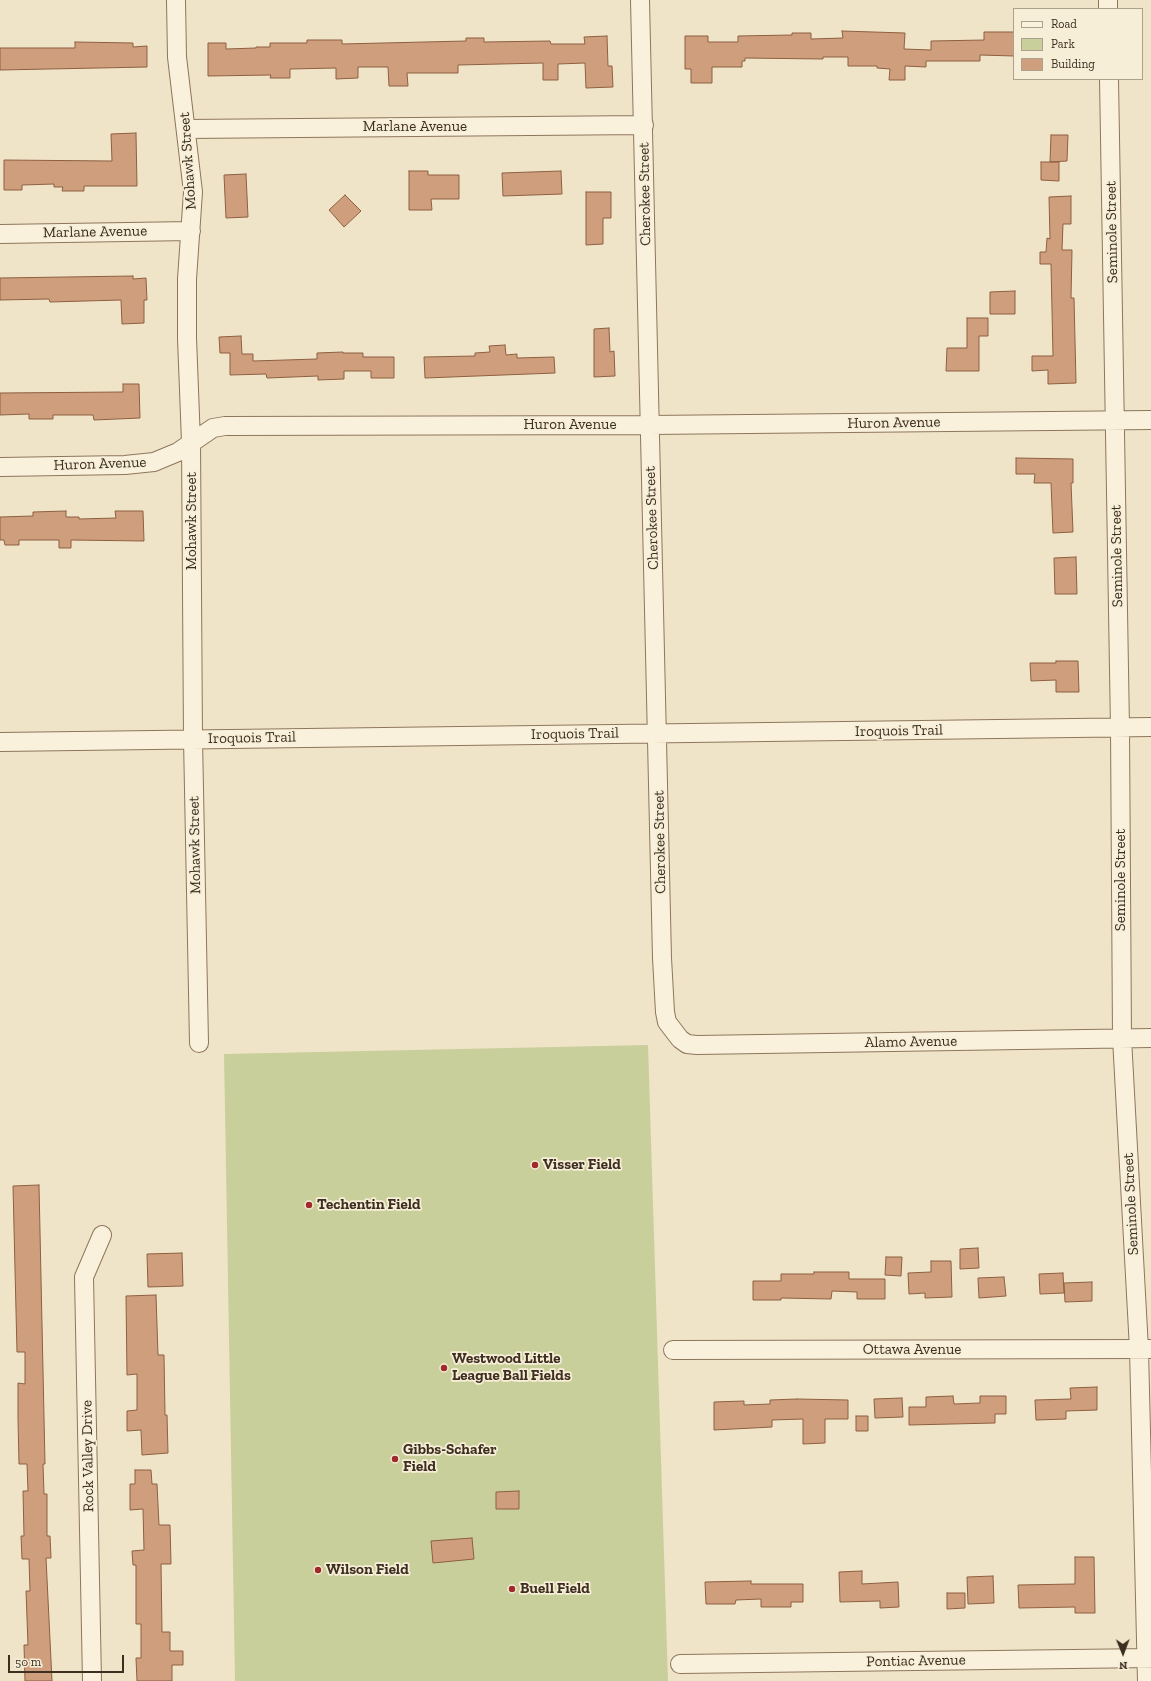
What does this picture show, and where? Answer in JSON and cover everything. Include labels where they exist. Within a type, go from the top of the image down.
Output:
[{"type":"street","name":"Mohawk Street","points":[[176,0],[177,57],[193,192],[187,279],[187,338],[191,442],[193,739],[199,1043]]},
{"type":"street","name":"Cherokee Street","points":[[640,0],[644,125],[649,425],[665,1012],[674,1034]]},
{"type":"street","name":"Seminole Street","points":[[1109,80],[1120,728],[1122,1038],[1145,1349],[1149,1658],[1147,1681]]},
{"type":"street","name":"Marlane Avenue","points":[[186,129],[644,125]]},
{"type":"street","name":"Marlane Avenue","points":[[0,234],[191,231]]},
{"type":"street","name":"Huron Avenue","points":[[0,467],[143,464],[167,458],[213,428],[225,426],[649,425],[1151,420]]},
{"type":"street","name":"Iroquois Trail","points":[[0,742],[1151,728]]},
{"type":"street","name":"Alamo Avenue","points":[[674,1034],[687,1044],[726,1046],[1151,1038]]},
{"type":"street","name":"Rock Valley Drive","points":[[92,1681],[84,1277],[102,1235]]},
{"type":"street","name":"Ottawa Avenue","points":[[673,1350],[1145,1349]]},
{"type":"street","name":"Pontiac Avenue","points":[[680,1664],[1149,1658]]},
{"type":"green space","name":"Westwood Little League Ball Fields","points":[[648,1045],[668,1681],[235,1681],[224,1054]]},
{"type":"building","points":[[842,31],[905,33],[904,49],[931,50],[931,41],[984,40],[984,32],[1013,32],[1013,56],[980,55],[980,61],[926,61],[926,67],[905,66],[905,80],[889,80],[890,69],[877,68],[877,66],[848,66],[848,57],[823,57],[823,59],[745,58],[745,61],[742,61],[742,67],[712,67],[712,83],[691,83],[691,69],[685,69],[685,36],[708,36],[708,42],[738,42],[738,36],[792,35],[792,33],[811,33],[811,39],[843,38]]},
{"type":"building","points":[[607,36],[608,66],[612,66],[613,87],[586,88],[585,63],[558,64],[558,80],[543,80],[543,63],[458,65],[458,73],[407,73],[408,86],[389,86],[388,67],[358,67],[358,78],[336,79],[336,68],[290,69],[290,78],[270,78],[271,75],[208,76],[208,43],[226,43],[226,49],[270,47],[270,43],[307,43],[307,40],[342,40],[342,44],[466,41],[466,38],[484,38],[484,42],[550,41],[551,44],[585,44],[584,37]]},
{"type":"building","points":[[75,42],[133,43],[133,47],[147,46],[147,67],[0,70],[0,48],[75,48]]},
{"type":"building","points":[[136,133],[137,186],[84,186],[84,191],[62,191],[63,187],[54,187],[54,184],[22,185],[22,190],[4,190],[4,160],[112,161],[111,134]]},
{"type":"building","points":[[1051,135],[1068,135],[1067,161],[1050,162]]},
{"type":"building","points":[[1041,162],[1059,162],[1059,181],[1041,180]]},
{"type":"building","points":[[409,171],[428,171],[428,175],[459,175],[459,199],[431,199],[432,210],[409,210]]},
{"type":"building","points":[[561,171],[562,194],[503,196],[502,173]]},
{"type":"building","points":[[246,174],[248,217],[226,218],[224,175]]},
{"type":"building","points":[[586,192],[611,192],[611,218],[603,218],[603,244],[586,245]]},
{"type":"building","points":[[345,195],[361,211],[344,227],[329,210]]},
{"type":"building","points":[[1071,196],[1071,224],[1063,224],[1062,250],[1072,250],[1071,298],[1074,298],[1076,383],[1048,384],[1048,370],[1032,371],[1032,356],[1053,356],[1051,264],[1040,264],[1040,252],[1046,252],[1047,238],[1050,239],[1049,197]]},
{"type":"building","points":[[133,276],[133,279],[146,278],[147,300],[144,300],[144,323],[122,324],[121,300],[50,302],[49,299],[0,300],[0,278]]},
{"type":"building","points":[[1015,291],[1015,314],[990,314],[990,292]]},
{"type":"building","points":[[967,318],[988,318],[988,336],[979,336],[979,371],[946,371],[947,348],[967,348]]},
{"type":"building","points":[[609,328],[610,352],[614,351],[615,376],[594,377],[594,329]]},
{"type":"building","points":[[241,336],[242,354],[253,354],[253,361],[317,359],[317,353],[363,353],[363,357],[394,357],[394,378],[371,378],[371,371],[344,371],[344,379],[318,380],[318,376],[267,378],[266,374],[230,375],[230,353],[220,353],[219,337]]},
{"type":"building","points":[[505,345],[506,355],[517,354],[517,358],[554,357],[555,373],[425,378],[424,357],[475,356],[475,353],[490,352],[489,346]]},
{"type":"building","points":[[123,384],[139,384],[140,418],[94,420],[93,415],[53,415],[53,419],[29,419],[29,414],[0,415],[0,393],[123,392]]},
{"type":"building","points":[[1016,458],[1073,459],[1073,483],[1071,483],[1073,532],[1053,533],[1051,483],[1034,483],[1035,474],[1016,474]]},
{"type":"building","points":[[66,511],[66,517],[79,517],[79,519],[116,518],[115,511],[143,511],[144,541],[71,540],[71,548],[59,548],[59,540],[19,540],[19,545],[5,545],[4,540],[0,540],[0,517],[33,516],[33,512]]},
{"type":"building","points":[[1076,557],[1077,594],[1055,594],[1054,558]]},
{"type":"building","points":[[1056,661],[1078,661],[1079,692],[1056,692],[1056,680],[1031,681],[1030,663],[1056,663]]},
{"type":"building","points":[[39,1185],[45,1464],[43,1464],[44,1494],[47,1494],[47,1536],[50,1536],[51,1558],[46,1558],[52,1681],[25,1681],[24,1645],[28,1645],[26,1591],[30,1591],[29,1559],[22,1559],[21,1536],[24,1536],[23,1491],[28,1491],[27,1464],[19,1464],[18,1383],[25,1384],[25,1352],[17,1352],[13,1186]]},
{"type":"building","points":[[978,1248],[979,1268],[960,1269],[960,1249]]},
{"type":"building","points":[[182,1253],[183,1286],[148,1287],[147,1254]]},
{"type":"building","points":[[886,1257],[902,1257],[901,1276],[885,1275]]},
{"type":"building","points":[[931,1261],[951,1261],[952,1297],[925,1298],[925,1293],[909,1294],[908,1273],[931,1272]]},
{"type":"building","points":[[814,1272],[849,1272],[849,1279],[885,1279],[885,1299],[857,1299],[857,1292],[832,1291],[831,1299],[781,1298],[781,1300],[753,1300],[753,1281],[781,1281],[781,1274],[814,1274]]},
{"type":"building","points":[[1063,1273],[1064,1293],[1040,1294],[1039,1274]]},
{"type":"building","points":[[1004,1277],[1006,1296],[979,1298],[978,1278]]},
{"type":"building","points":[[1092,1282],[1092,1301],[1065,1302],[1064,1283]]},
{"type":"building","points":[[156,1295],[158,1355],[164,1355],[165,1415],[167,1415],[168,1453],[142,1455],[141,1430],[127,1431],[127,1411],[137,1410],[137,1374],[127,1375],[126,1296]]},
{"type":"building","points":[[1097,1387],[1097,1410],[1066,1411],[1066,1419],[1036,1420],[1035,1400],[1071,1399],[1070,1388]]},
{"type":"building","points":[[953,1396],[954,1404],[980,1403],[980,1396],[1006,1396],[1006,1414],[995,1414],[995,1423],[909,1425],[909,1407],[926,1407],[926,1397]]},
{"type":"building","points":[[902,1398],[903,1417],[875,1418],[874,1399]]},
{"type":"building","points":[[770,1400],[848,1400],[848,1419],[825,1419],[825,1443],[803,1444],[803,1419],[772,1420],[772,1427],[714,1430],[714,1402],[744,1401],[744,1405],[770,1404]]},
{"type":"building","points":[[856,1416],[868,1416],[868,1431],[856,1431]]},
{"type":"building","points":[[135,1470],[151,1470],[152,1484],[157,1484],[159,1525],[170,1525],[171,1564],[161,1564],[162,1632],[170,1632],[170,1651],[183,1651],[183,1665],[172,1665],[172,1681],[137,1681],[136,1658],[141,1658],[141,1624],[136,1624],[136,1565],[133,1565],[132,1551],[144,1550],[143,1509],[130,1510],[130,1484],[135,1484]]},
{"type":"building","points":[[519,1491],[519,1509],[496,1509],[496,1492]]},
{"type":"building","points":[[472,1538],[474,1559],[433,1563],[431,1541]]},
{"type":"building","points":[[1075,1557],[1094,1557],[1095,1613],[1075,1613],[1075,1607],[1019,1608],[1018,1585],[1075,1584]]},
{"type":"building","points":[[862,1571],[862,1584],[898,1582],[899,1607],[880,1608],[880,1601],[840,1602],[839,1572]]},
{"type":"building","points":[[993,1576],[994,1603],[968,1604],[967,1577]]},
{"type":"building","points":[[751,1581],[751,1584],[803,1584],[803,1602],[791,1602],[791,1607],[761,1607],[761,1599],[736,1600],[735,1604],[706,1604],[705,1582]]},
{"type":"building","points":[[947,1593],[965,1593],[965,1608],[947,1609]]},
{"type":"place","name":"Visser Field","points":[[535,1165]]},
{"type":"place","name":"Techentin Field","points":[[309,1205]]},
{"type":"place","name":"Westwood Little League Ball Fields","points":[[444,1368]]},
{"type":"place","name":"Gibbs-Schafer Field","points":[[395,1459]]},
{"type":"place","name":"Wilson Field","points":[[318,1570]]},
{"type":"place","name":"Buell Field","points":[[512,1589]]}]
